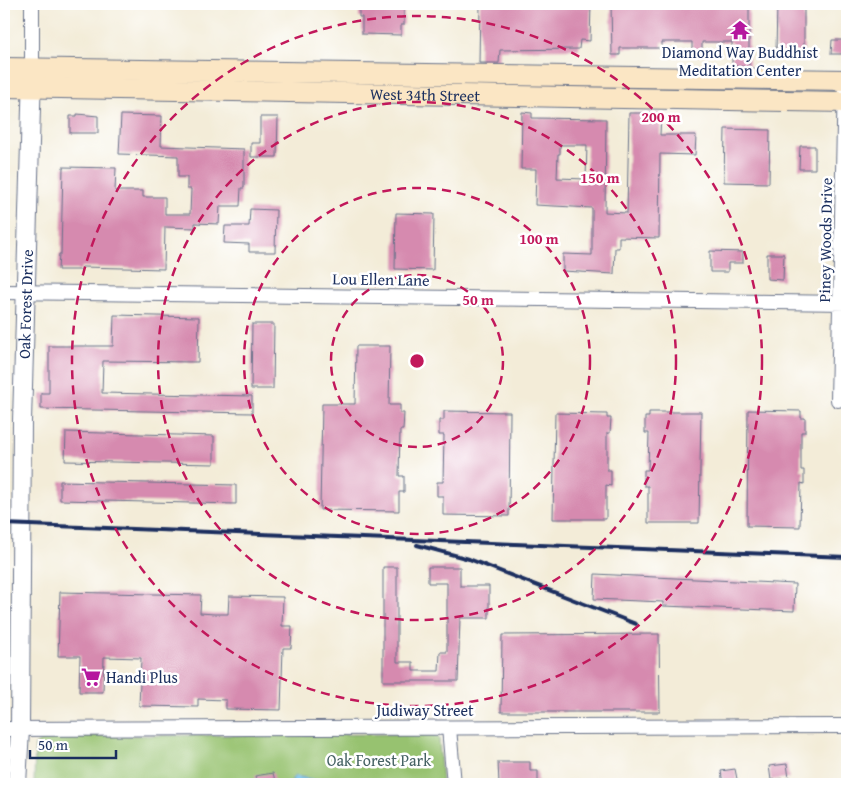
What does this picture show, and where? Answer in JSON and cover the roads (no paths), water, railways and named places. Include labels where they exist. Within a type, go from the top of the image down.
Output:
[{"type":"main road","name":"West 34th Street","points":[[4,68],[32,77],[546,86],[692,99],[846,102]]},
{"type":"main road","name":"West 34th Street","points":[[4,86],[32,77]]},
{"type":"main road","name":"West 34th Street","points":[[546,86],[692,78],[846,80]]},
{"type":"main road","points":[[692,78],[692,99]]},
{"type":"street","name":"Oak Forest Drive","points":[[18,784],[12,729],[20,602],[32,4]]},
{"type":"street","name":"Piney Woods Drive","points":[[838,400],[844,303],[846,80]]},
{"type":"street","name":"Lou Ellen Lane","points":[[4,292],[844,303]]},
{"type":"street","name":"Judiway Street","points":[[12,729],[847,726]]},
{"type":"street","points":[[449,728],[454,784]]},
{"type":"water","points":[[295,776],[331,784],[292,784],[292,779]]},
{"type":"railway","points":[[4,524],[847,557]]},
{"type":"railway","points":[[417,545],[469,559],[636,624]]},
{"type":"place","name":"Diamond Way Buddhist Meditation Center","points":[[740,30]]},
{"type":"place","name":"Handi Plus","points":[[91,677]]},
{"type":"park label","name":"Oak Forest Park","points":[[379,760]]}]
